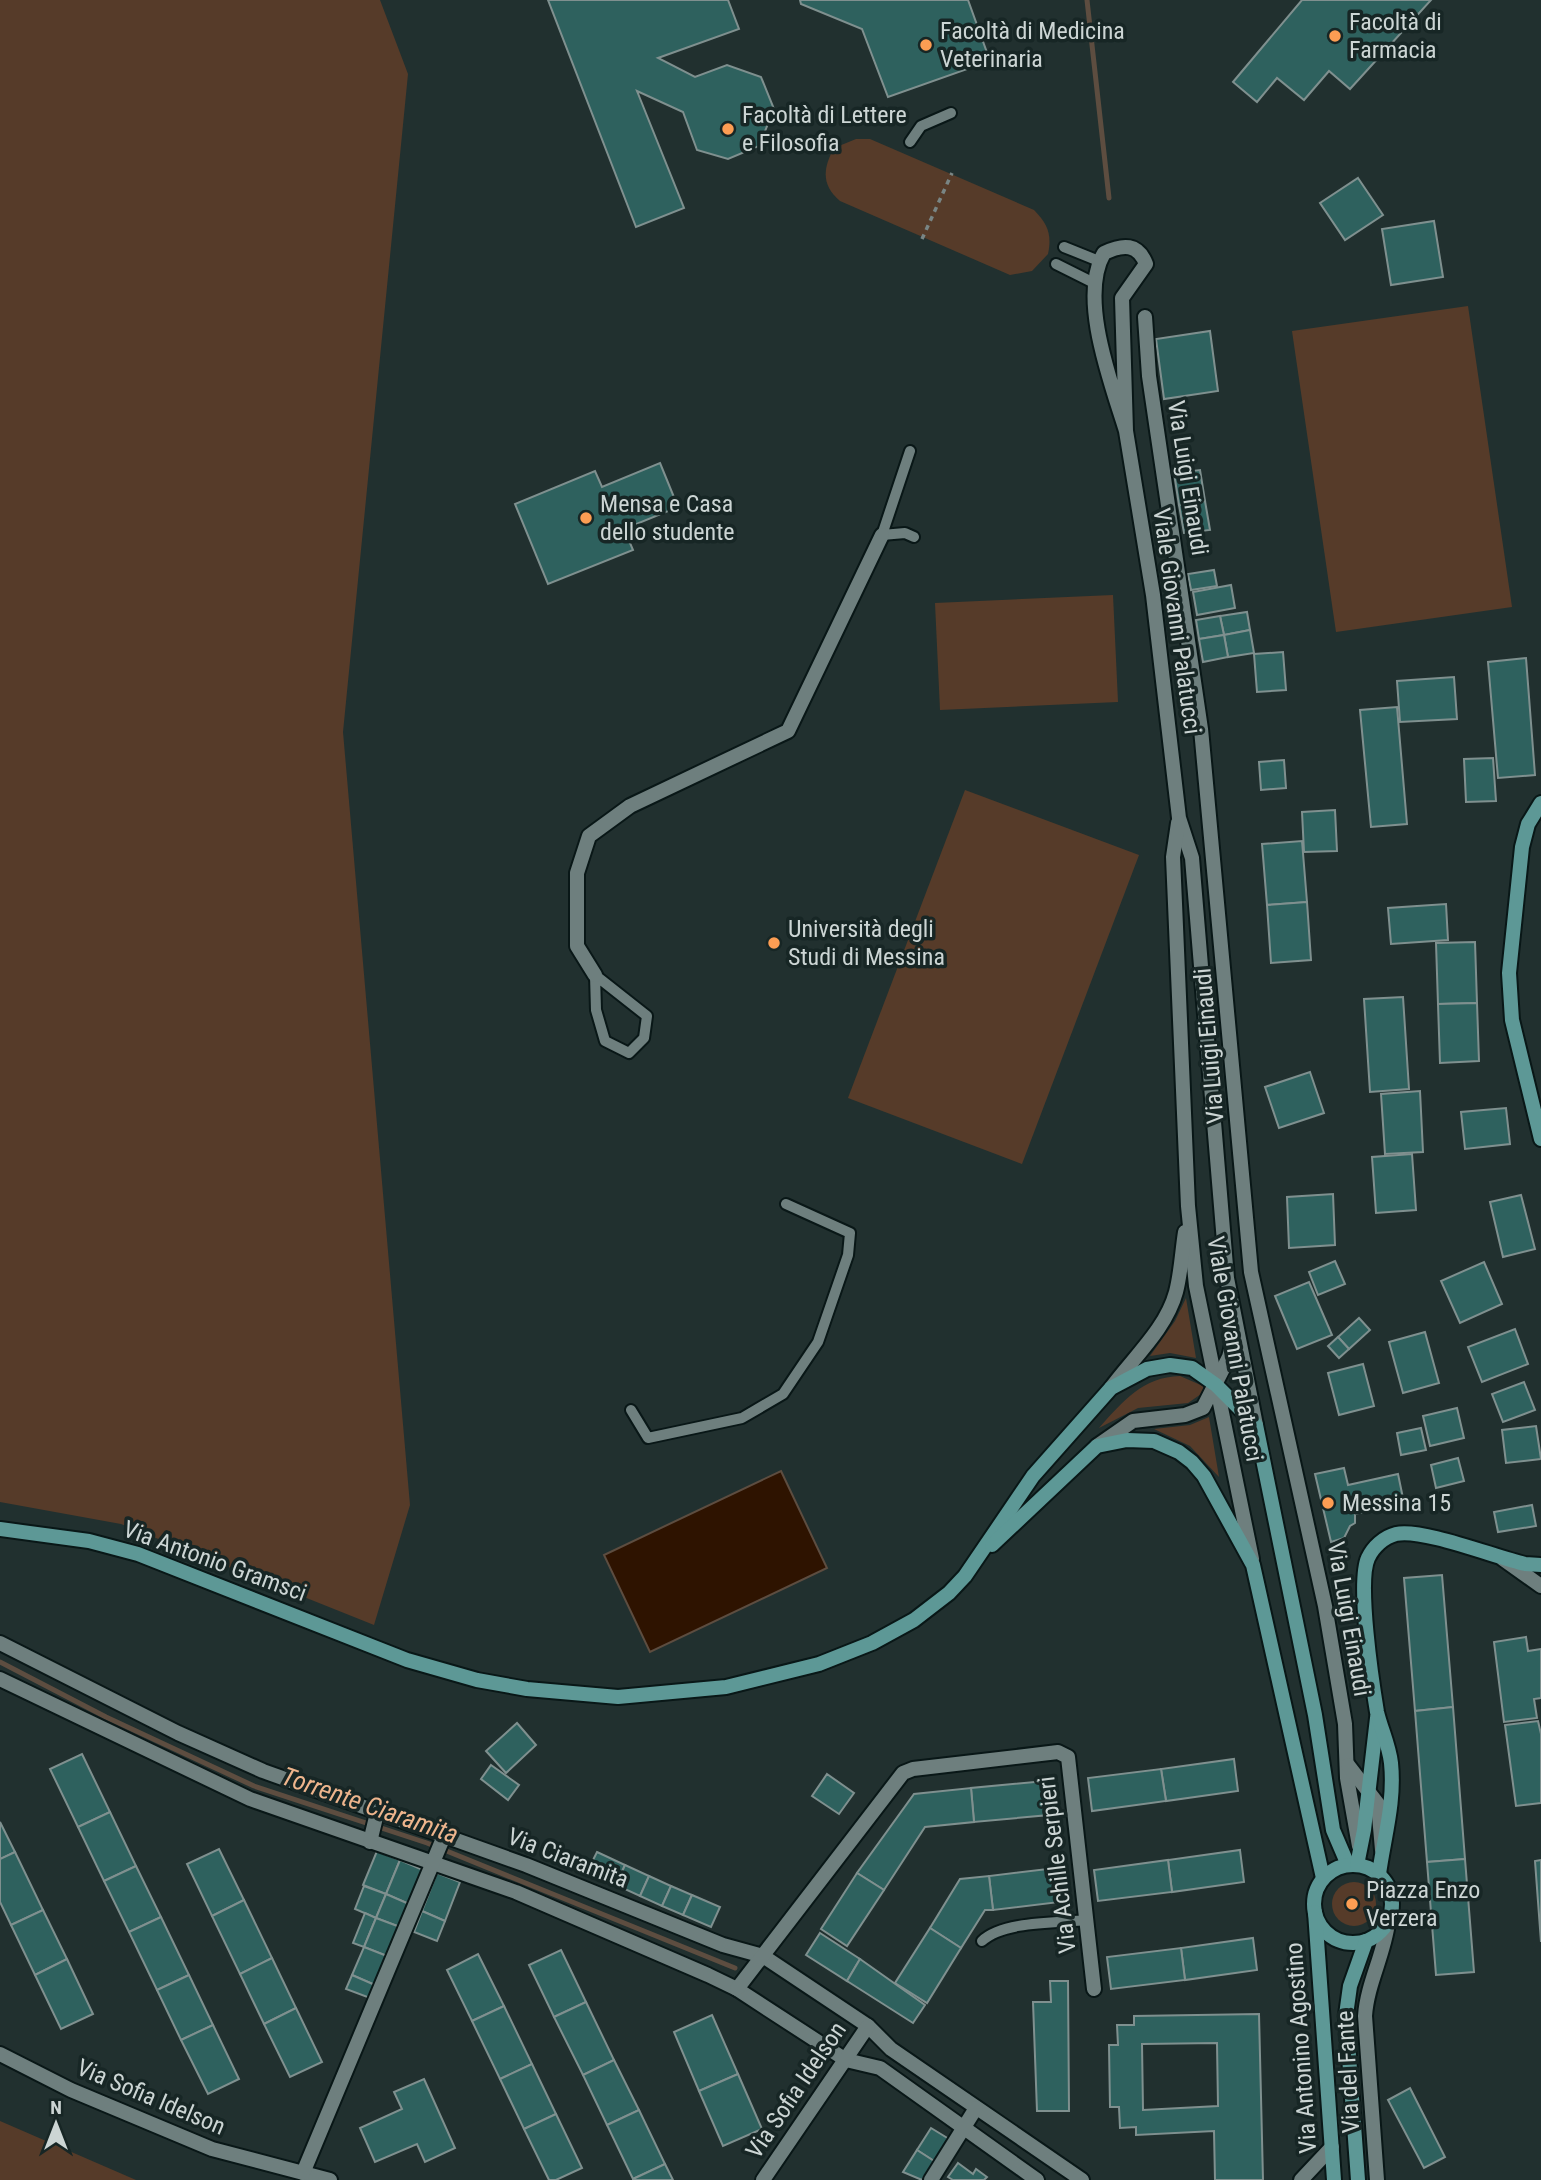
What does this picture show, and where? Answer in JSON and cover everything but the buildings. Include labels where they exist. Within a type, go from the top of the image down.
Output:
[{"type":"main road","points":[[1541,803],[1528,824],[1522,847],[1512,923],[1509,990],[1512,1020],[1541,1139]]},
{"type":"main road","points":[[981,1556],[1011,1505],[1033,1476],[1111,1388],[1147,1369],[1170,1365],[1192,1368],[1216,1385],[1256,1425]]},
{"type":"main road","name":"Viale Giovanni Palatucci","points":[[1256,1425],[1315,1715],[1333,1830],[1352,1865]]},
{"type":"main road","points":[[981,1556],[1097,1446],[1127,1440],[1154,1441],[1185,1457],[1204,1476],[1253,1565]]},
{"type":"main road","name":"Via Antonio Gramsci","points":[[0,1529],[89,1541],[138,1554],[407,1660],[447,1673],[515,1687],[618,1697],[696,1692],[755,1682],[819,1664],[895,1631],[950,1593],[981,1556]]},
{"type":"main road","points":[[1379,1874],[1388,1830],[1392,1781],[1387,1745],[1378,1713],[1364,1583],[1366,1565],[1374,1549],[1395,1535],[1415,1534],[1503,1559],[1541,1565]]},
{"type":"main road","name":"Viale Giovanni Palatucci","points":[[1253,1565],[1323,1878]]},
{"type":"main road","points":[[1352,1865],[1359,1847],[1378,1713]]},
{"type":"main road","points":[[1352,1865],[1379,1874],[1391,1892],[1393,1903],[1388,1923],[1375,1937],[1366,1941],[1353,1943],[1328,1934],[1315,1912],[1314,1900],[1323,1878],[1330,1872],[1352,1865]]},
{"type":"main road","name":"Via Antonino Agostino","points":[[1315,1912],[1334,2180]]},
{"type":"main road","name":"Via Antonino Agostino","points":[[1358,2180],[1346,2015],[1350,1986],[1366,1941]]},
{"type":"street","points":[[1126,246],[1135,247],[1142,253],[1146,264],[1122,298],[1126,431],[1103,351],[1094,283],[1099,261],[1104,253],[1126,246]]},
{"type":"street","name":"Via Luigi Einaudi","points":[[1145,317],[1149,376],[1201,729],[1251,1272],[1325,1606],[1345,1724],[1347,1778],[1359,1847]]},
{"type":"street","name":"Viale Giovanni Palatucci","points":[[1126,431],[1153,595],[1179,818],[1192,858],[1224,1240],[1256,1425]]},
{"type":"street","points":[[595,975],[577,946],[577,873],[589,836],[630,806],[788,731],[882,535]]},
{"type":"street","name":"Viale Giovanni Palatucci","points":[[1179,818],[1173,858],[1188,1206],[1196,1286],[1253,1565]]},
{"type":"street","points":[[1111,1388],[1157,1331],[1171,1306],[1176,1292],[1188,1206]]},
{"type":"street","points":[[1097,1446],[1123,1425],[1142,1418],[1192,1413],[1210,1400],[1229,1357],[1237,1327]]},
{"type":"street","points":[[1503,1559],[1541,1586]]},
{"type":"street","name":"Via Ciaramita","points":[[0,1643],[178,1734],[263,1771],[526,1865],[723,1945],[762,1956],[868,2026],[891,2049],[1082,2180]]},
{"type":"street","name":"Via Ciaramita","points":[[0,1679],[250,1799],[528,1897],[737,1989],[846,2060],[880,2068],[1037,2180]]},
{"type":"street","name":"Via Achille Serpieri","points":[[762,1956],[906,1771],[1058,1752],[1068,1757],[1094,1989]]},
{"type":"street","points":[[1348,1765],[1381,1812],[1382,1850]]},
{"type":"street","points":[[370,1842],[377,1813]]},
{"type":"street","points":[[303,2173],[444,1836]]},
{"type":"street","name":"Via del Fante","points":[[1377,2180],[1364,2016],[1368,1991],[1386,1942],[1388,1923]]},
{"type":"street","points":[[737,1989],[762,1956]]},
{"type":"street","name":"Via Sofia Idelson","points":[[762,2180],[868,2026]]},
{"type":"street","name":"Via Sofia Idelson","points":[[0,2054],[71,2090],[201,2145],[330,2180]]},
{"type":"street","points":[[931,2180],[976,2108]]},
{"type":"street","points":[[1301,2180],[1332,2147]]},
{"type":"lane","points":[[910,142],[921,126],[951,113]]},
{"type":"lane","points":[[1063,247],[1099,261]]},
{"type":"lane","points":[[1056,264],[1094,283]]},
{"type":"lane","points":[[910,451],[882,535],[905,533],[914,537]]},
{"type":"lane","points":[[595,975],[647,1016],[644,1038],[629,1053],[605,1041],[596,1010],[595,975]]},
{"type":"lane","points":[[631,1410],[648,1438],[742,1418],[783,1394],[818,1342],[848,1255],[850,1233],[786,1205]]},
{"type":"lane","points":[[982,1941],[989,1934],[1004,1928],[1087,1920]]},
{"type":"path","points":[[922,239],[952,173]]},
{"type":"shaded area","points":[[0,0],[380,0],[408,74],[343,732],[410,1505],[374,1625],[121,1524],[0,1502]]},
{"type":"shaded area","points":[[856,139],[870,139],[1034,210],[1048,230],[1048,254],[1032,271],[1010,275],[840,201],[830,189],[826,169],[834,148]]},
{"type":"shaded area","points":[[1468,306],[1512,607],[1336,632],[1292,331]]},
{"type":"shaded area","points":[[1113,595],[1118,702],[940,710],[935,603]]},
{"type":"shaded area","points":[[965,790],[1139,855],[1022,1164],[848,1098]]},
{"type":"shaded area","points":[[1186,1298],[1196,1358],[1170,1353],[1150,1356],[1175,1321]]},
{"type":"shaded area","points":[[1180,1376],[1203,1386],[1204,1392],[1188,1403],[1138,1408],[1099,1428],[1125,1400],[1144,1386],[1167,1377]]},
{"type":"shaded area","points":[[1209,1417],[1219,1477],[1190,1446],[1154,1429],[1190,1425]]},
{"type":"shaded area","points":[[781,1471],[827,1568],[650,1652],[604,1555]]},
{"type":"shaded area","points":[[1354,1882],[1363,1883],[1370,1888],[1375,1895],[1375,1913],[1370,1920],[1363,1925],[1354,1926],[1345,1925],[1338,1920],[1333,1913],[1332,1904],[1333,1895],[1338,1888],[1345,1883]]},
{"type":"shaded area","points":[[0,2121],[136,2180],[0,2180]]},
{"type":"waterway","points":[[1087,0],[1109,198]]},
{"type":"waterway","name":"Torrente Ciaramita","points":[[0,1662],[106,1717],[254,1786],[427,1843],[735,1968]]},
{"type":"place","name":"Facoltà di Farmacia","points":[[1335,36]]},
{"type":"place","name":"Facoltà di Medicina Veterinaria","points":[[926,45]]},
{"type":"place","name":"Facoltà di Lettere e Filosofia","points":[[728,129]]},
{"type":"place","name":"Mensa e Casa dello studente","points":[[586,518]]},
{"type":"place","name":"Università degli Studi di Messina","points":[[774,943]]},
{"type":"place","name":"Messina 15","points":[[1328,1503]]},
{"type":"place","name":"Piazza Enzo Verzera","points":[[1352,1904]]}]
